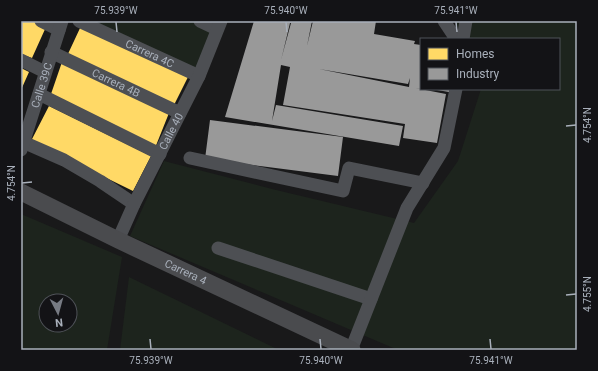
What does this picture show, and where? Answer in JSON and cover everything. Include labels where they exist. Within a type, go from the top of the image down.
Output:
[{"type":"main road","name":"Carrera 4","points":[[22,188],[118,240],[352,350]]},
{"type":"street","points":[[41,21],[60,25]]},
{"type":"street","name":"Carrera 4C","points":[[79,21],[199,76]]},
{"type":"street","points":[[200,21],[219,25]]},
{"type":"street","points":[[444,21],[455,38]]},
{"type":"street","points":[[464,38],[466,21]]},
{"type":"street","name":"Calle 39C","points":[[22,146],[26,117],[38,94],[60,25]]},
{"type":"street","name":"Calle 40","points":[[118,240],[134,204],[199,76],[219,25]]},
{"type":"street","name":"Carrera 4B","points":[[52,52],[180,113]]},
{"type":"street","points":[[21,60],[45,72]]},
{"type":"street","points":[[352,350],[407,208],[444,148],[456,90]]},
{"type":"street","points":[[38,94],[160,154]]},
{"type":"street","points":[[22,146],[70,164],[100,181],[134,204]]},
{"type":"street","points":[[190,158],[343,190],[349,168],[423,183]]},
{"type":"street","points":[[218,248],[371,299]]},
{"type":"shaded area","points":[[82,21],[197,21],[213,29],[195,70]]},
{"type":"shaded area","points":[[455,21],[577,21],[577,350],[398,350],[130,236],[164,161],[414,223],[458,161],[481,90],[560,90],[560,38],[464,38]]},
{"type":"shaded area","points":[[21,214],[122,257],[107,350],[21,350]]},
{"type":"shaded area","points":[[129,277],[279,350],[120,350]]},
{"type":"building: Homes","points":[[21,21],[32,21],[46,27],[32,58],[21,54]]},
{"type":"building: Homes","points":[[81,26],[188,77],[173,107],[67,56]]},
{"type":"building: Homes","points":[[62,62],[169,113],[155,148],[51,94]]},
{"type":"building: Homes","points":[[21,68],[29,72],[21,90]]},
{"type":"building: Homes","points":[[49,106],[151,156],[133,191],[31,141]]},
{"type":"building: Industry","points":[[254,21],[312,21],[307,46],[313,21],[376,21],[374,34],[415,41],[414,44],[420,45],[420,89],[415,88],[446,94],[437,143],[403,138],[405,124],[283,105],[290,67],[281,65],[272,121],[276,105],[403,126],[399,146],[225,117]],"holes":[[[290,23],[291,23],[281,60]],[[319,69],[408,84],[410,78],[409,87]]]},
{"type":"building: Industry","points":[[437,90],[449,90],[449,92]]},
{"type":"building: Industry","points":[[210,120],[343,137],[338,176],[205,159]]}]
